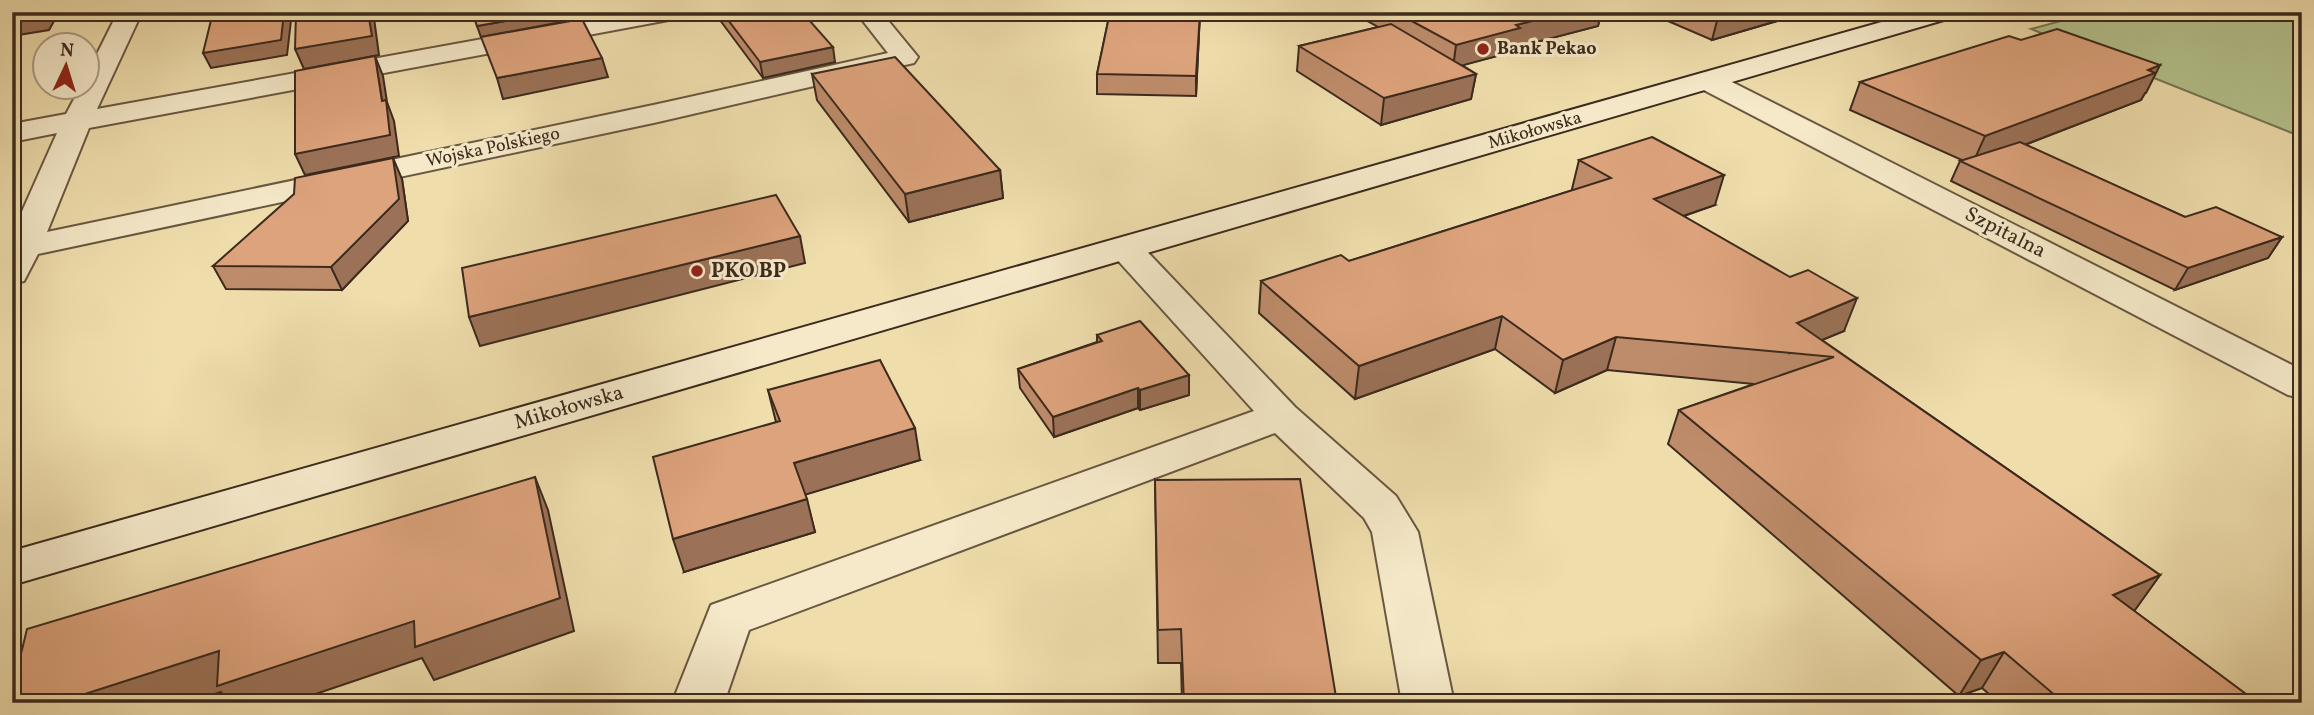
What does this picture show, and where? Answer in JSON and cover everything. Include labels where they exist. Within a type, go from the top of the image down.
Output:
[{"type":"street","points":[[18,260],[77,121],[130,12]]},
{"type":"street","points":[[12,133],[674,12]]},
{"type":"street","name":"Wojska Polskiego","points":[[18,260],[905,57],[868,12]]},
{"type":"street","name":"Mikołowska","points":[[12,568],[1945,12]]},
{"type":"street","name":"Szpitalna","points":[[1708,81],[2302,386]]},
{"type":"street","points":[[1125,248],[1281,416],[1380,507],[1395,532],[1428,703]]},
{"type":"street","points":[[698,703],[728,618],[1281,416]]},
{"type":"green space","points":[[2094,12],[2302,12],[2302,137],[2031,29]]},
{"type":"building","points":[[213,12],[284,12],[281,40],[203,53]]},
{"type":"building","points":[[296,12],[368,12],[372,36],[295,49]]},
{"type":"building","points":[[472,12],[556,12],[477,26]]},
{"type":"building","points":[[722,12],[802,12],[833,47],[760,62]]},
{"type":"building","points":[[1110,12],[1200,12],[1196,76],[1097,74]]},
{"type":"building","points":[[1395,12],[1568,12],[1516,25],[1520,28],[1456,45]]},
{"type":"building","points":[[1706,12],[1736,12],[1718,17]]},
{"type":"building","points":[[582,19],[602,58],[497,78],[481,37]]},
{"type":"building","points":[[1391,24],[1476,74],[1384,98],[1299,46]]},
{"type":"building","points":[[2057,29],[2160,65],[2148,70],[2155,73],[1985,136],[1860,82],[2009,36],[2021,40]]},
{"type":"building","points":[[375,56],[382,101],[386,100],[390,135],[295,154],[295,71]]},
{"type":"building","points":[[895,57],[1000,170],[905,194],[812,74]]},
{"type":"building","points":[[1652,137],[1724,175],[1654,199],[1790,277],[1808,270],[1857,298],[1797,323],[2160,575],[2113,595],[2258,703],[2064,703],[2004,652],[1981,660],[1679,410],[1834,357],[1616,337],[1563,360],[1502,316],[1359,366],[1261,281],[1341,255],[1349,261],[1611,178],[1579,160]]},
{"type":"building","points":[[2020,142],[2185,217],[2216,207],[2282,237],[2188,268],[1960,161]]},
{"type":"building","points":[[393,158],[399,199],[331,267],[213,266],[294,194],[295,178]]},
{"type":"building","points":[[776,195],[800,236],[469,317],[462,268]]},
{"type":"building","points":[[1140,321],[1189,375],[1140,390],[1138,388],[1053,417],[1018,369],[1102,341],[1097,335]]},
{"type":"building","points":[[880,360],[915,428],[794,463],[807,499],[673,539],[653,457],[780,421],[768,390]]},
{"type":"building","points":[[535,477],[560,598],[415,647],[414,621],[217,686],[219,651],[57,703],[12,703],[12,691],[27,629]]},
{"type":"building","points":[[1300,479],[1337,703],[1184,703],[1181,629],[1158,630],[1155,480]]},
{"type":"place","name":"Bank Pekao","points":[[1483,49]]},
{"type":"place","name":"PKO BP","points":[[697,271]]}]
